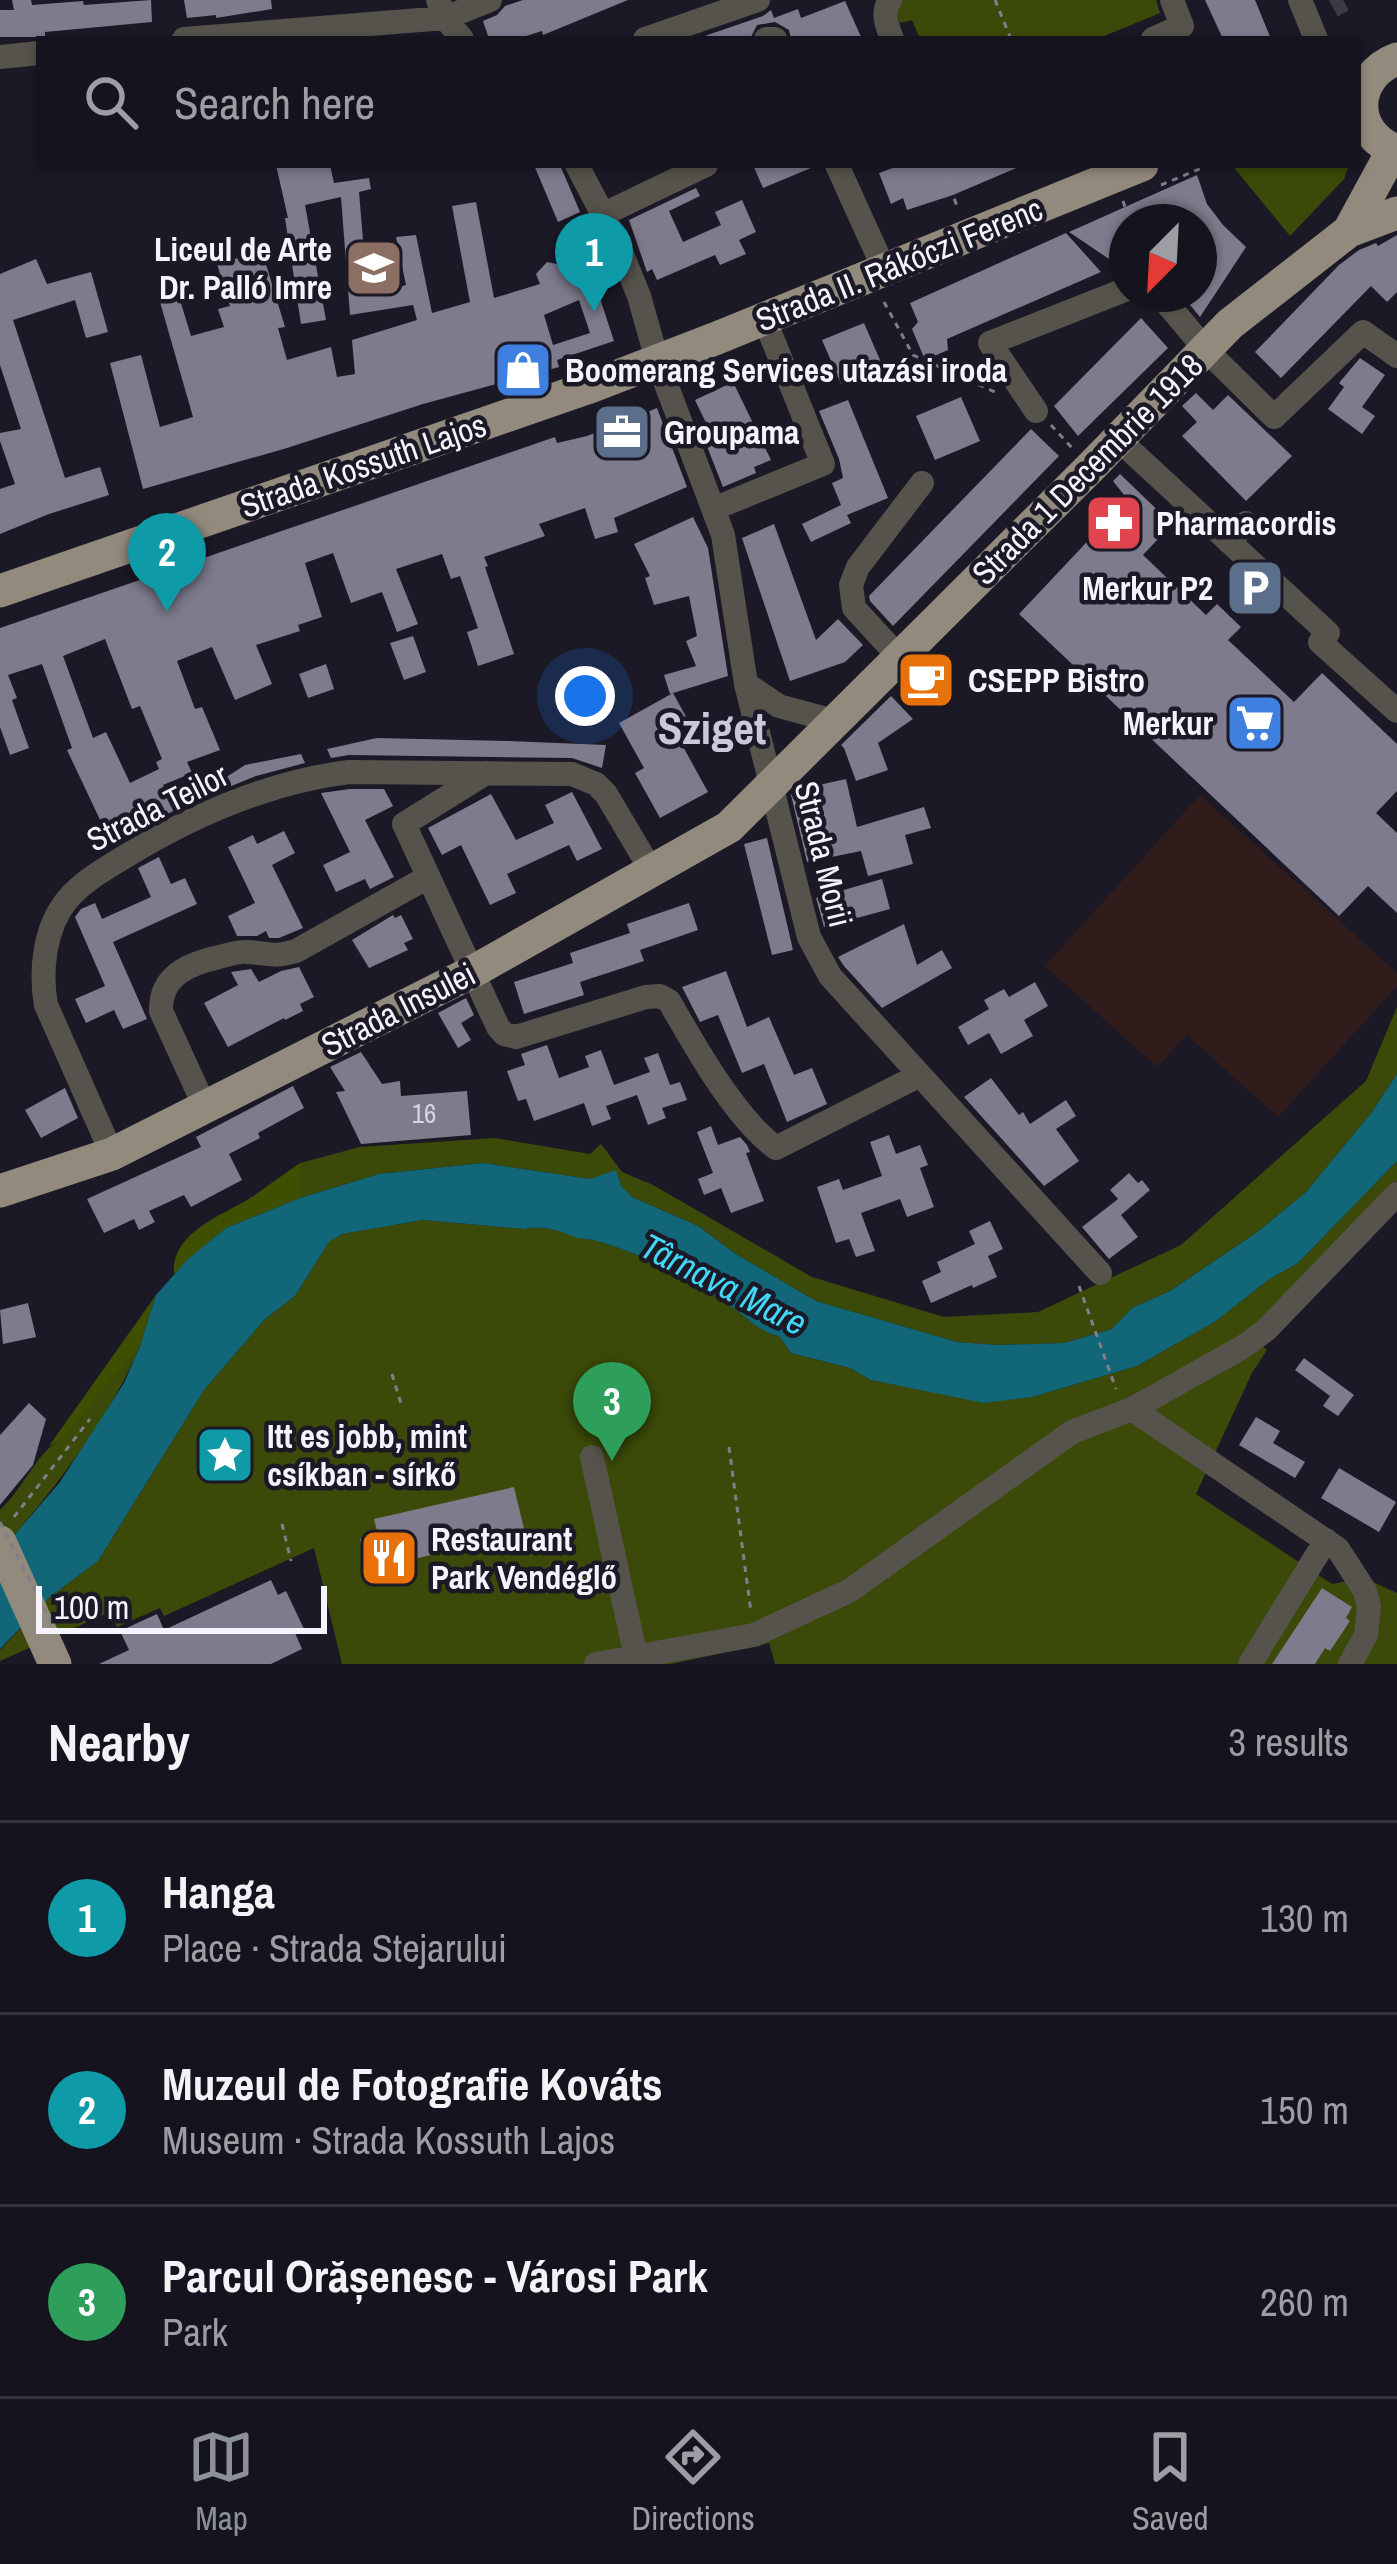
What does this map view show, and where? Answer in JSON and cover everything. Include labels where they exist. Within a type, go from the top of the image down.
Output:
[{"type":"main road","points":[[1390,159],[1370,132],[1361,107],[1361,79],[1397,59]]},
{"type":"main road","name":"Strada 1 Decembrie 1918","points":[[773,786],[1230,324],[1349,231],[1390,159]]},
{"type":"main road","name":"Strada II. Rákóczi Ferenc","points":[[657,361],[1135,168]]},
{"type":"main road","points":[[1349,231],[1397,213]]},
{"type":"main road","name":"Strada Kossuth Lajos","points":[[0,590],[657,361]]},
{"type":"main road","name":"Strada Insulei","points":[[0,1190],[112,1154],[474,971],[729,827],[773,786]]},
{"type":"main road","points":[[0,1542],[51,1644]]},
{"type":"street","points":[[210,36],[490,0]]},
{"type":"street","points":[[654,36],[758,0]]},
{"type":"street","points":[[890,0],[885,21],[891,36]]},
{"type":"street","points":[[1160,36],[1182,26],[1172,0]]},
{"type":"street","points":[[1308,19],[1331,6]]},
{"type":"street","points":[[441,9],[460,36]]},
{"type":"street","points":[[0,57],[36,52]]},
{"type":"street","name":"Strada Morii","points":[[579,168],[639,296],[657,361],[723,535],[746,684],[818,958],[1100,1273]]},
{"type":"street","points":[[604,214],[700,168]]},
{"type":"street","points":[[837,168],[877,271]]},
{"type":"street","points":[[1036,411],[990,343],[1109,296]]},
{"type":"street","points":[[1174,312],[1274,417],[1363,332],[1397,356]]},
{"type":"street","points":[[713,509],[823,464],[764,318]]},
{"type":"street","points":[[1118,439],[1237,532],[1328,633],[1320,642],[1397,711]]},
{"type":"street","points":[[899,657],[854,608],[851,585],[858,567],[922,483]]},
{"type":"street","points":[[746,684],[778,706],[834,721]]},
{"type":"street","name":"Strada Teilor","points":[[112,1154],[46,1005],[41,982],[44,956],[67,901],[90,879],[160,836],[264,790],[349,772],[572,774],[596,784],[651,870]]},
{"type":"street","points":[[486,773],[404,824],[504,1034],[516,1037],[660,996],[669,1001],[729,1097],[776,1148],[920,1075]]},
{"type":"street","points":[[205,1107],[161,1011],[160,998],[167,983],[181,969],[212,958],[245,952],[273,958],[296,952],[428,877]]},
{"type":"street","points":[[596,1664],[754,1635],[849,1591],[1072,1432],[1243,1347],[1397,1194]]},
{"type":"street","points":[[1125,1402],[1332,1545],[1367,1597],[1370,1615],[1366,1635],[1350,1664]]},
{"type":"street","points":[[592,1457],[636,1657]]},
{"type":"street","points":[[1250,1664],[1332,1545]]},
{"type":"path","points":[[995,0],[1009,36]]},
{"type":"path","points":[[943,168],[968,235]]},
{"type":"path","points":[[877,271],[913,355],[995,392]]},
{"type":"path","points":[[1036,411],[1091,467]]},
{"type":"path","points":[[1078,1287],[1125,1402]]},
{"type":"path","points":[[392,1374],[403,1407]]},
{"type":"path","points":[[0,1532],[90,1419]]},
{"type":"path","points":[[729,1447],[754,1635]]},
{"type":"path","points":[[0,1522],[51,1644]]},
{"type":"path","points":[[282,1524],[291,1562]]},
{"type":"shaded area","points":[[1200,795],[1397,973],[1397,986],[1278,1117],[1187,1035],[1157,1067],[1045,966]]},
{"type":"green space","points":[[902,0],[1156,0],[1160,13],[1104,36],[919,36],[912,20],[900,23],[894,9]]},
{"type":"green space","points":[[1234,168],[1348,168],[1344,179],[1290,236]]},
{"type":"green space","points":[[1397,1007],[1397,1074],[1306,1192],[1256,1233],[1170,1291],[1132,1308],[1112,1329],[1064,1343],[957,1342],[816,1301],[698,1226],[632,1197],[621,1186],[590,1179],[483,1163],[379,1174],[300,1198],[300,1163],[360,1147],[495,1138],[590,1154],[601,1144],[622,1172],[653,1185],[812,1277],[944,1317],[1038,1312],[1181,1245],[1366,1081]]},
{"type":"green space","points":[[1397,1161],[1397,1181],[1279,1306],[1247,1333],[1267,1350],[1196,1494],[1332,1584],[1364,1578],[1397,1593],[1397,1664],[775,1664],[769,1643],[671,1664],[342,1664],[314,1548],[164,1616],[160,1608],[117,1627],[110,1612],[0,1661],[0,1650],[50,1597],[98,1561],[204,1390],[265,1319],[295,1296],[329,1242],[342,1234],[423,1220],[558,1231],[615,1246],[667,1269],[779,1336],[791,1353],[850,1368],[871,1380],[984,1402],[1032,1397],[1137,1366],[1216,1321],[1298,1263]]},
{"type":"green space","points":[[300,1163],[300,1198],[226,1228],[174,1274],[175,1259],[189,1236]]},
{"type":"green space","points":[[156,1295],[140,1346],[63,1438],[49,1446]]},
{"type":"green space","points":[[140,1346],[95,1428],[0,1552],[0,1510]]},
{"type":"water","name":"Târnava Mare","points":[[1397,1074],[1397,1161],[1298,1263],[1216,1321],[1137,1366],[1032,1397],[984,1403],[871,1380],[850,1368],[791,1353],[779,1336],[667,1269],[615,1246],[552,1229],[423,1220],[342,1234],[329,1242],[295,1296],[265,1319],[204,1390],[98,1561],[50,1597],[0,1649],[0,1552],[60,1482],[124,1383],[156,1295],[188,1259],[226,1228],[300,1198],[379,1174],[483,1163],[590,1179],[616,1170],[621,1186],[632,1197],[698,1226],[816,1301],[957,1342],[1064,1343],[1112,1329],[1132,1308],[1170,1291],[1256,1233],[1306,1192]]},
{"type":"building","points":[[12,0],[31,0],[32,5],[83,1],[84,5],[151,0],[152,22],[0,37],[0,10],[14,10]]},
{"type":"building","points":[[184,0],[271,0],[272,9],[187,18]]},
{"type":"building","points":[[523,0],[628,0],[543,35],[542,31],[488,36],[483,21]]},
{"type":"building","points":[[1205,0],[1255,0],[1270,36],[1222,36]]},
{"type":"building","points":[[845,1],[861,36],[790,36],[775,22],[757,25],[752,36],[705,36],[771,10],[774,18],[798,9],[801,18]]},
{"type":"building","points":[[277,168],[331,168],[334,183],[369,178],[371,189],[359,192],[365,264],[372,268],[377,293],[406,285],[396,237],[416,235],[432,313],[470,302],[452,206],[476,202],[494,298],[540,284],[536,274],[547,262],[564,261],[574,283],[593,277],[614,341],[557,360],[559,367],[143,489],[110,363],[141,355],[160,427],[193,417],[158,295],[177,290],[191,336],[224,327],[218,309],[230,306],[217,264],[262,251],[285,327],[278,328],[287,360],[331,347],[337,377],[355,374],[352,340],[417,320],[413,305],[350,315],[341,197],[305,205],[326,320],[301,324]],"holes":[[[579,300],[590,333],[553,345],[544,315]]]},
{"type":"building","points":[[535,168],[561,168],[580,212],[558,222]]},
{"type":"building","points":[[754,168],[811,168],[763,188]]},
{"type":"building","points":[[893,168],[1016,168],[907,210],[903,198],[891,204],[879,173]]},
{"type":"building","points":[[1197,175],[1207,204],[1132,204]]},
{"type":"building","points":[[696,188],[700,196],[669,211],[683,242],[721,225],[715,212],[742,200],[756,232],[739,240],[746,254],[720,265],[715,255],[657,280],[652,269],[647,272],[629,220]]},
{"type":"building","points":[[1109,214],[1109,259],[1069,232]]},
{"type":"building","points":[[1217,217],[1246,247],[1217,291]]},
{"type":"building","points":[[1066,233],[1101,272],[947,339],[948,350],[925,360],[912,329],[918,322],[910,303]]},
{"type":"building","points":[[1397,235],[1397,292],[1387,302],[1371,286],[1281,378],[1255,352],[1339,265],[1359,250]]},
{"type":"building","points":[[36,259],[47,284],[91,272],[108,332],[86,338],[75,300],[13,320],[65,478],[100,467],[109,495],[0,534],[0,489],[15,484],[0,433],[21,429],[0,365],[0,274]]},
{"type":"building","points":[[1141,318],[1168,348],[1078,436],[1054,406]]},
{"type":"building","points":[[864,323],[883,367],[841,384],[822,340]]},
{"type":"building","points":[[1360,358],[1385,375],[1362,407],[1375,416],[1362,434],[1328,409],[1344,387],[1339,383]]},
{"type":"building","points":[[733,382],[771,460],[754,467],[756,473],[723,487],[699,426],[706,423],[695,400]]},
{"type":"building","points":[[1196,393],[1213,410],[1228,395],[1292,456],[1246,501],[1182,436],[1197,422],[1182,406]]},
{"type":"building","points":[[961,397],[980,441],[935,460],[916,416]]},
{"type":"building","points":[[848,400],[888,498],[847,515],[851,523],[811,542],[802,524],[841,505],[832,483],[843,478],[819,411]]},
{"type":"building","points":[[657,408],[687,487],[614,518],[618,532],[595,539],[585,508],[539,524],[545,536],[484,557],[514,654],[478,666],[467,632],[478,628],[460,576],[451,579],[442,554],[396,569],[418,624],[397,632],[382,592],[351,603],[333,553],[305,563],[322,617],[298,625],[300,631],[256,645],[272,684],[235,700],[212,647],[177,661],[195,709],[202,707],[220,750],[187,762],[192,773],[163,785],[175,810],[112,845],[67,750],[72,748],[42,664],[8,675],[29,748],[10,755],[0,727],[0,628],[555,437],[557,443]],"holes":[[[105,639],[132,709],[140,706],[162,759],[156,762],[159,769],[130,783],[106,732],[93,738],[63,656]]]},
{"type":"building","points":[[1031,429],[1059,456],[893,626],[869,596]]},
{"type":"building","name":"Merkur","points":[[1120,474],[1172,524],[1143,555],[1206,615],[1217,604],[1241,627],[1228,640],[1294,702],[1322,673],[1397,744],[1397,791],[1376,813],[1397,833],[1397,913],[1368,886],[1339,916],[1019,614],[1116,511],[1120,516],[1132,505],[1113,481]]},
{"type":"building","points":[[693,517],[708,548],[728,676],[670,694],[664,675],[696,666],[686,641],[697,636],[689,596],[654,605],[645,578],[650,576],[634,544]]},
{"type":"building","points":[[774,524],[816,640],[838,619],[863,645],[845,662],[790,681],[742,538]]},
{"type":"building","points":[[413,636],[426,672],[404,680],[390,643]]},
{"type":"building","points":[[326,664],[334,689],[308,698],[299,674]]},
{"type":"building","points":[[673,693],[690,724],[675,732],[708,792],[660,818],[635,773],[644,768],[619,723]]},
{"type":"building","points":[[891,696],[913,719],[878,743],[888,770],[856,781],[841,745]]},
{"type":"building","points":[[377,738],[606,745],[602,768],[572,758],[331,758],[327,749]]},
{"type":"building","points":[[301,754],[305,763],[191,800],[245,765]]},
{"type":"building","points":[[846,779],[857,827],[924,807],[931,828],[905,835],[913,864],[868,876],[861,851],[807,862],[791,795]]},
{"type":"building","points":[[384,789],[393,806],[365,820],[394,877],[370,889],[365,879],[336,892],[323,865],[350,852],[321,793]]},
{"type":"building","points":[[572,792],[602,849],[577,861],[569,845],[507,874],[516,893],[490,905],[461,845],[442,855],[428,828],[491,794],[516,840],[554,823],[545,805]]},
{"type":"building","points":[[284,831],[295,853],[272,865],[303,928],[279,938],[269,938],[266,931],[237,936],[228,916],[255,903],[228,847],[253,835],[257,844]]},
{"type":"building","points":[[767,838],[793,950],[772,955],[744,844]]},
{"type":"building","points":[[159,857],[171,884],[185,878],[197,904],[113,942],[147,1019],[123,1029],[114,1010],[86,1023],[75,999],[105,986],[75,917],[95,903],[102,919],[151,897],[138,868]]},
{"type":"building","points":[[882,879],[890,909],[824,927],[816,898]]},
{"type":"building","points":[[689,903],[698,930],[640,950],[644,961],[580,982],[584,995],[524,1014],[514,982],[573,963],[570,953],[630,933],[627,924]]},
{"type":"building","points":[[393,915],[401,915],[413,939],[404,943],[408,950],[369,968],[352,940]]},
{"type":"building","points":[[904,924],[917,965],[942,950],[952,968],[882,1008],[838,957]]},
{"type":"building","points":[[299,967],[314,997],[300,1004],[303,1011],[228,1047],[204,1003],[238,985],[231,972],[251,969],[259,982]]},
{"type":"building","points":[[726,971],[747,1027],[769,1017],[794,1075],[812,1068],[827,1104],[787,1122],[764,1064],[742,1073],[718,1015],[700,1022],[682,987]]},
{"type":"building","points":[[1035,982],[1048,1006],[1024,1020],[1033,1036],[1001,1054],[989,1033],[968,1045],[958,1027],[989,1009],[984,1000],[1004,989],[1009,997]]},
{"type":"building","points":[[466,998],[474,1015],[461,1023],[471,1040],[458,1048],[438,1013]]},
{"type":"building","points":[[547,1045],[559,1078],[589,1067],[585,1056],[601,1050],[614,1085],[650,1072],[644,1058],[658,1053],[670,1085],[680,1082],[687,1100],[662,1108],[666,1118],[648,1125],[637,1095],[606,1106],[611,1119],[592,1126],[584,1103],[534,1121],[526,1099],[518,1101],[507,1071],[525,1065],[521,1054]]},
{"type":"building","points":[[361,1052],[382,1084],[400,1081],[401,1096],[467,1091],[471,1135],[361,1144],[336,1092],[345,1091],[330,1067]]},
{"type":"building","points":[[991,1078],[1030,1124],[1066,1100],[1076,1116],[1056,1129],[1079,1161],[1044,1186],[964,1097]]},
{"type":"building","points":[[293,1086],[304,1108],[229,1154],[242,1180],[191,1207],[184,1195],[149,1211],[155,1222],[139,1230],[134,1219],[104,1233],[87,1199],[201,1147],[196,1137]]},
{"type":"building","points":[[65,1088],[78,1118],[41,1138],[25,1110]]},
{"type":"building","points":[[711,1126],[718,1145],[740,1137],[747,1145],[764,1201],[731,1213],[721,1188],[704,1195],[698,1179],[713,1173],[697,1132]]},
{"type":"building","points":[[889,1135],[896,1154],[920,1145],[928,1165],[920,1168],[934,1207],[907,1217],[900,1199],[861,1213],[875,1251],[856,1257],[849,1239],[836,1243],[817,1187],[839,1179],[843,1190],[882,1176],[870,1142]]},
{"type":"building","points":[[1129,1173],[1150,1190],[1121,1215],[1138,1237],[1109,1259],[1082,1227],[1118,1199],[1110,1190]]},
{"type":"building","points":[[990,1221],[1003,1249],[988,1256],[997,1277],[931,1303],[922,1281],[941,1272],[937,1262],[975,1244],[969,1231]]},
{"type":"building","points":[[28,1303],[36,1337],[3,1344],[0,1310]]},
{"type":"building","points":[[1304,1358],[1354,1395],[1338,1416],[1323,1406],[1330,1396],[1295,1370]]},
{"type":"building","points":[[29,1403],[46,1419],[33,1465],[0,1505],[0,1435]]},
{"type":"building","points":[[1256,1417],[1280,1431],[1273,1443],[1305,1462],[1295,1478],[1239,1445]]},
{"type":"building","points":[[1339,1468],[1396,1502],[1379,1532],[1321,1498]]},
{"type":"building","points":[[514,1487],[525,1533],[367,1570],[360,1539],[378,1535],[374,1519]]},
{"type":"building","points":[[271,1580],[278,1595],[286,1591],[304,1629],[295,1633],[302,1649],[271,1664],[99,1664],[129,1650],[120,1631],[157,1614],[164,1630]]},
{"type":"building","points":[[1322,1588],[1352,1607],[1346,1618],[1350,1621],[1315,1664],[1272,1664]]},
{"type":"tunnel","points":[[1332,6],[1343,0]]},
{"type":"place","name":"Liceul de Arte Dr. Palló Imre","points":[[374,268]]},
{"type":"place","name":"Hanga","points":[[594,312]]},
{"type":"place","name":"Boomerang Services utazási iroda","points":[[523,370]]},
{"type":"place","name":"Groupama","points":[[622,432]]},
{"type":"place","name":"Pharmacordis","points":[[1114,523]]},
{"type":"place","name":"Merkur P2","points":[[1255,588]]},
{"type":"place","name":"Muzeul de Fotografie Kováts","points":[[167,612]]},
{"type":"place","name":"CSEPP Bistro","points":[[926,680]]},
{"type":"place","name":"Merkur","points":[[1255,723]]},
{"type":"place","name":"Itt es jobb, mint csíkban - sírkő","points":[[225,1455]]},
{"type":"place","name":"Parcul Orășenesc - Városi Park","points":[[612,1461]]},
{"type":"place","name":"Restaurant Park Vendéglő","points":[[389,1558]]},
{"type":"district","name":"Sziget","points":[[712,728]]}]
